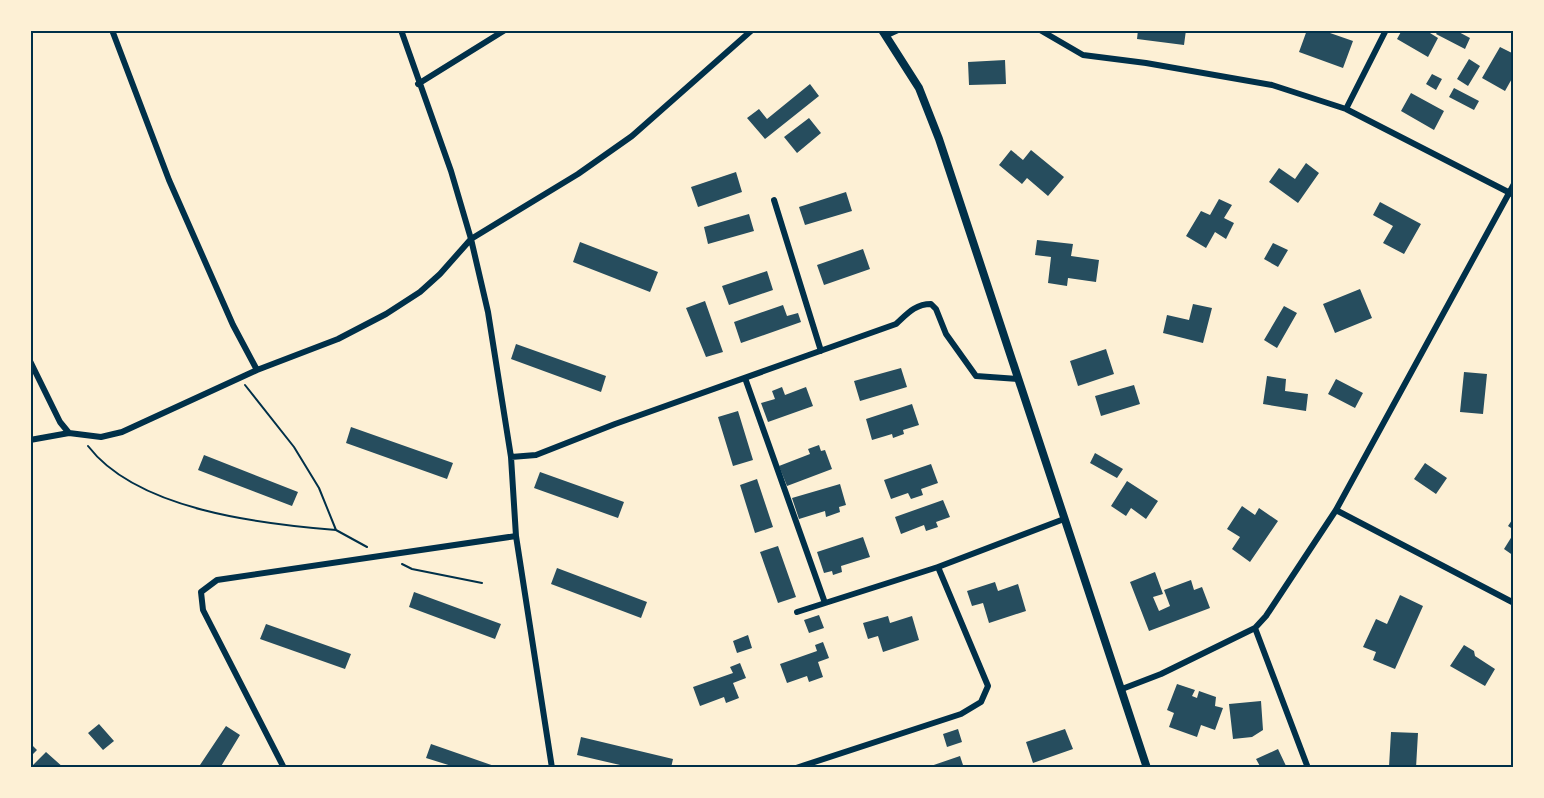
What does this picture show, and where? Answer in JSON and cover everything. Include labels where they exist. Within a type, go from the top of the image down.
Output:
[{"type":"street","points":[[112,30],[169,180],[233,326],[257,370]]},
{"type":"street","points":[[401,30],[418,84],[451,171],[471,239],[488,312],[511,457],[516,536],[552,768]]},
{"type":"street","points":[[418,84],[505,30]]},
{"type":"street","points":[[30,440],[69,433],[101,437],[122,432],[257,370],[338,339],[386,314],[433,280],[471,239],[578,174],[632,136],[752,30]]},
{"type":"street","points":[[898,30],[885,32],[919,88],[939,139],[1147,768]]},
{"type":"street","points":[[1040,30],[1083,55],[1146,63],[1272,85],[1346,109],[1512,194]]},
{"type":"street","points":[[1346,109],[1386,30]]},
{"type":"street","points":[[1122,689],[1161,674],[1255,628],[1266,616],[1336,510],[1512,194],[1514,184]]},
{"type":"street","points":[[774,200],[821,351]]},
{"type":"street","points":[[511,457],[536,455],[896,324],[913,308],[931,304],[936,309],[946,334],[976,376],[1018,379]]},
{"type":"street","points":[[30,361],[60,422],[69,433]]},
{"type":"street","points":[[745,378],[825,603]]},
{"type":"street","points":[[1336,510],[1514,603]]},
{"type":"street","points":[[797,612],[938,567],[1064,519]]},
{"type":"street","points":[[284,768],[203,609],[201,592],[217,580],[386,557],[516,536]]},
{"type":"street","points":[[796,768],[961,714],[981,702],[988,686],[938,567]]},
{"type":"street","points":[[1255,628],[1308,768]]},
{"type":"path","points":[[240,378],[294,447],[319,488],[336,530]]},
{"type":"path","points":[[81,436],[99,460],[117,473],[162,496],[238,520],[336,530],[412,569],[482,583]]},
{"type":"building","points":[[1138,30],[1186,30],[1184,45],[1137,39]]},
{"type":"building","points":[[1307,30],[1331,30],[1330,33],[1353,41],[1343,68],[1299,52]]},
{"type":"building","points":[[1402,30],[1432,30],[1430,33],[1438,38],[1428,57],[1397,39]]},
{"type":"building","points":[[1439,30],[1455,30],[1470,38],[1465,49],[1436,34]]},
{"type":"building","points":[[1500,47],[1514,54],[1514,75],[1505,91],[1482,78]]},
{"type":"building","points":[[1469,59],[1480,66],[1468,86],[1457,79]]},
{"type":"building","points":[[1005,60],[1006,84],[969,85],[968,62]]},
{"type":"building","points":[[1432,74],[1442,79],[1436,90],[1426,84]]},
{"type":"building","points":[[810,84],[819,96],[765,139],[747,118],[759,109],[767,119]]},
{"type":"building","points":[[1454,88],[1479,101],[1474,110],[1449,97]]},
{"type":"building","points":[[1411,93],[1444,111],[1434,130],[1401,111]]},
{"type":"building","points":[[809,118],[821,133],[797,153],[784,137]]},
{"type":"building","points":[[1011,150],[1023,160],[1031,150],[1064,177],[1048,196],[1027,178],[1022,184],[999,165]]},
{"type":"building","points":[[1306,163],[1319,173],[1298,203],[1269,182],[1279,168],[1295,179]]},
{"type":"building","points":[[736,172],[742,192],[698,207],[691,187]]},
{"type":"building","points":[[846,192],[852,211],[805,225],[799,207]]},
{"type":"building","points":[[1219,199],[1232,205],[1224,218],[1234,223],[1226,239],[1215,232],[1206,248],[1186,236],[1201,211],[1210,215]]},
{"type":"building","points":[[1380,202],[1421,224],[1404,254],[1383,243],[1393,226],[1373,215]]},
{"type":"building","points":[[749,214],[754,231],[708,244],[704,227]]},
{"type":"building","points":[[1037,240],[1073,244],[1071,256],[1099,260],[1096,282],[1068,278],[1067,286],[1048,283],[1051,257],[1035,255]]},
{"type":"building","points":[[580,242],[658,272],[650,292],[573,262]]},
{"type":"building","points":[[1273,243],[1288,250],[1278,267],[1264,259]]},
{"type":"building","points":[[863,249],[870,269],[824,285],[817,265]]},
{"type":"building","points":[[767,271],[773,290],[729,305],[722,286]]},
{"type":"building","points":[[1360,289],[1372,318],[1335,333],[1323,304]]},
{"type":"building","points":[[705,301],[723,352],[706,357],[686,308]]},
{"type":"building","points":[[1193,304],[1212,308],[1203,343],[1163,333],[1167,315],[1189,320]]},
{"type":"building","points":[[783,305],[787,316],[798,313],[801,322],[741,343],[734,322]]},
{"type":"building","points":[[1284,306],[1297,313],[1277,348],[1264,340]]},
{"type":"building","points":[[516,344],[606,376],[601,392],[511,359]]},
{"type":"building","points":[[1106,349],[1114,374],[1078,386],[1070,361]]},
{"type":"building","points":[[901,368],[907,387],[860,401],[854,381]]},
{"type":"building","points":[[1464,372],[1487,374],[1483,414],[1460,412]]},
{"type":"building","points":[[1267,376],[1286,379],[1285,391],[1308,394],[1306,411],[1263,404]]},
{"type":"building","points":[[1336,379],[1363,393],[1355,408],[1328,394]]},
{"type":"building","points":[[1134,385],[1140,404],[1101,416],[1095,396]]},
{"type":"building","points":[[782,387],[785,395],[806,387],[813,406],[768,422],[761,403],[775,399],[772,391]]},
{"type":"building","points":[[912,404],[919,425],[903,430],[904,434],[893,438],[892,434],[872,440],[866,419]]},
{"type":"building","points":[[738,411],[753,460],[733,466],[718,417]]},
{"type":"building","points":[[351,427],[453,463],[447,479],[346,443]]},
{"type":"building","points":[[819,445],[821,451],[825,450],[832,469],[787,486],[779,466],[810,454],[808,449]]},
{"type":"building","points":[[1095,453],[1123,469],[1117,478],[1090,463]]},
{"type":"building","points":[[204,455],[298,492],[292,506],[198,470]]},
{"type":"building","points":[[1425,463],[1447,478],[1436,494],[1414,479]]},
{"type":"building","points":[[931,464],[938,483],[921,489],[923,495],[911,499],[908,493],[891,499],[884,480]]},
{"type":"building","points":[[540,472],[624,502],[618,518],[534,488]]},
{"type":"building","points":[[757,479],[773,527],[755,533],[740,485]]},
{"type":"building","points":[[1127,481],[1158,501],[1146,519],[1131,508],[1126,516],[1111,506]]},
{"type":"building","points":[[840,484],[846,505],[839,507],[840,512],[826,517],[825,511],[799,519],[792,498]]},
{"type":"building","points":[[943,500],[950,517],[936,522],[938,527],[926,531],[924,525],[901,534],[895,517]]},
{"type":"building","points":[[1242,506],[1255,515],[1259,508],[1278,521],[1250,562],[1232,549],[1240,537],[1227,529]]},
{"type":"building","points":[[1514,517],[1514,530],[1508,526]]},
{"type":"building","points":[[1514,533],[1514,556],[1504,549]]},
{"type":"building","points":[[863,537],[870,557],[841,566],[842,572],[833,575],[832,571],[824,573],[817,552]]},
{"type":"building","points":[[778,546],[796,597],[778,603],[760,552]]},
{"type":"building","points":[[557,568],[647,602],[641,618],[551,584]]},
{"type":"building","points":[[1155,572],[1163,594],[1153,597],[1159,611],[1170,606],[1164,590],[1191,580],[1194,590],[1202,587],[1210,608],[1149,631],[1130,582]]},
{"type":"building","points":[[995,582],[998,591],[1018,584],[1026,611],[989,623],[983,603],[972,606],[967,591]]},
{"type":"building","points":[[414,592],[501,624],[495,639],[409,607]]},
{"type":"building","points":[[1400,595],[1423,606],[1395,669],[1373,660],[1376,652],[1363,647],[1376,619],[1387,624]]},
{"type":"building","points":[[819,615],[824,628],[809,633],[804,620]]},
{"type":"building","points":[[888,616],[890,623],[912,616],[919,640],[883,652],[878,636],[868,639],[863,623]]},
{"type":"building","points":[[266,624],[351,654],[345,669],[260,639]]},
{"type":"building","points":[[748,635],[752,648],[737,653],[733,641]]},
{"type":"building","points":[[823,642],[829,658],[818,662],[823,677],[809,682],[807,676],[787,683],[780,664],[817,651],[815,645]]},
{"type":"building","points":[[1464,645],[1474,651],[1475,656],[1495,669],[1485,686],[1450,666]]},
{"type":"building","points":[[740,663],[746,678],[733,683],[739,698],[726,703],[724,697],[700,706],[693,687],[733,673],[730,667]]},
{"type":"building","points":[[1177,684],[1195,690],[1192,696],[1197,698],[1199,691],[1216,697],[1215,706],[1223,708],[1215,730],[1201,725],[1197,737],[1169,727],[1174,713],[1167,710]]},
{"type":"building","points":[[1261,701],[1263,730],[1252,737],[1233,739],[1229,704]]},
{"type":"building","points":[[99,724],[114,741],[103,750],[88,733]]},
{"type":"building","points":[[226,726],[240,735],[220,768],[198,768]]},
{"type":"building","points":[[958,729],[962,742],[947,747],[943,734]]},
{"type":"building","points":[[1065,729],[1073,749],[1033,763],[1026,742]]},
{"type":"building","points":[[1391,732],[1418,733],[1416,768],[1389,767]]},
{"type":"building","points":[[581,737],[673,759],[671,768],[633,768],[577,755]]},
{"type":"building","points":[[30,743],[37,750],[30,757]]},
{"type":"building","points":[[431,744],[500,768],[458,768],[426,758]]},
{"type":"building","points":[[1278,749],[1287,768],[1261,768],[1256,759]]},
{"type":"building","points":[[46,752],[64,768],[36,768],[33,765]]},
{"type":"building","points":[[960,756],[964,768],[925,768]]}]
